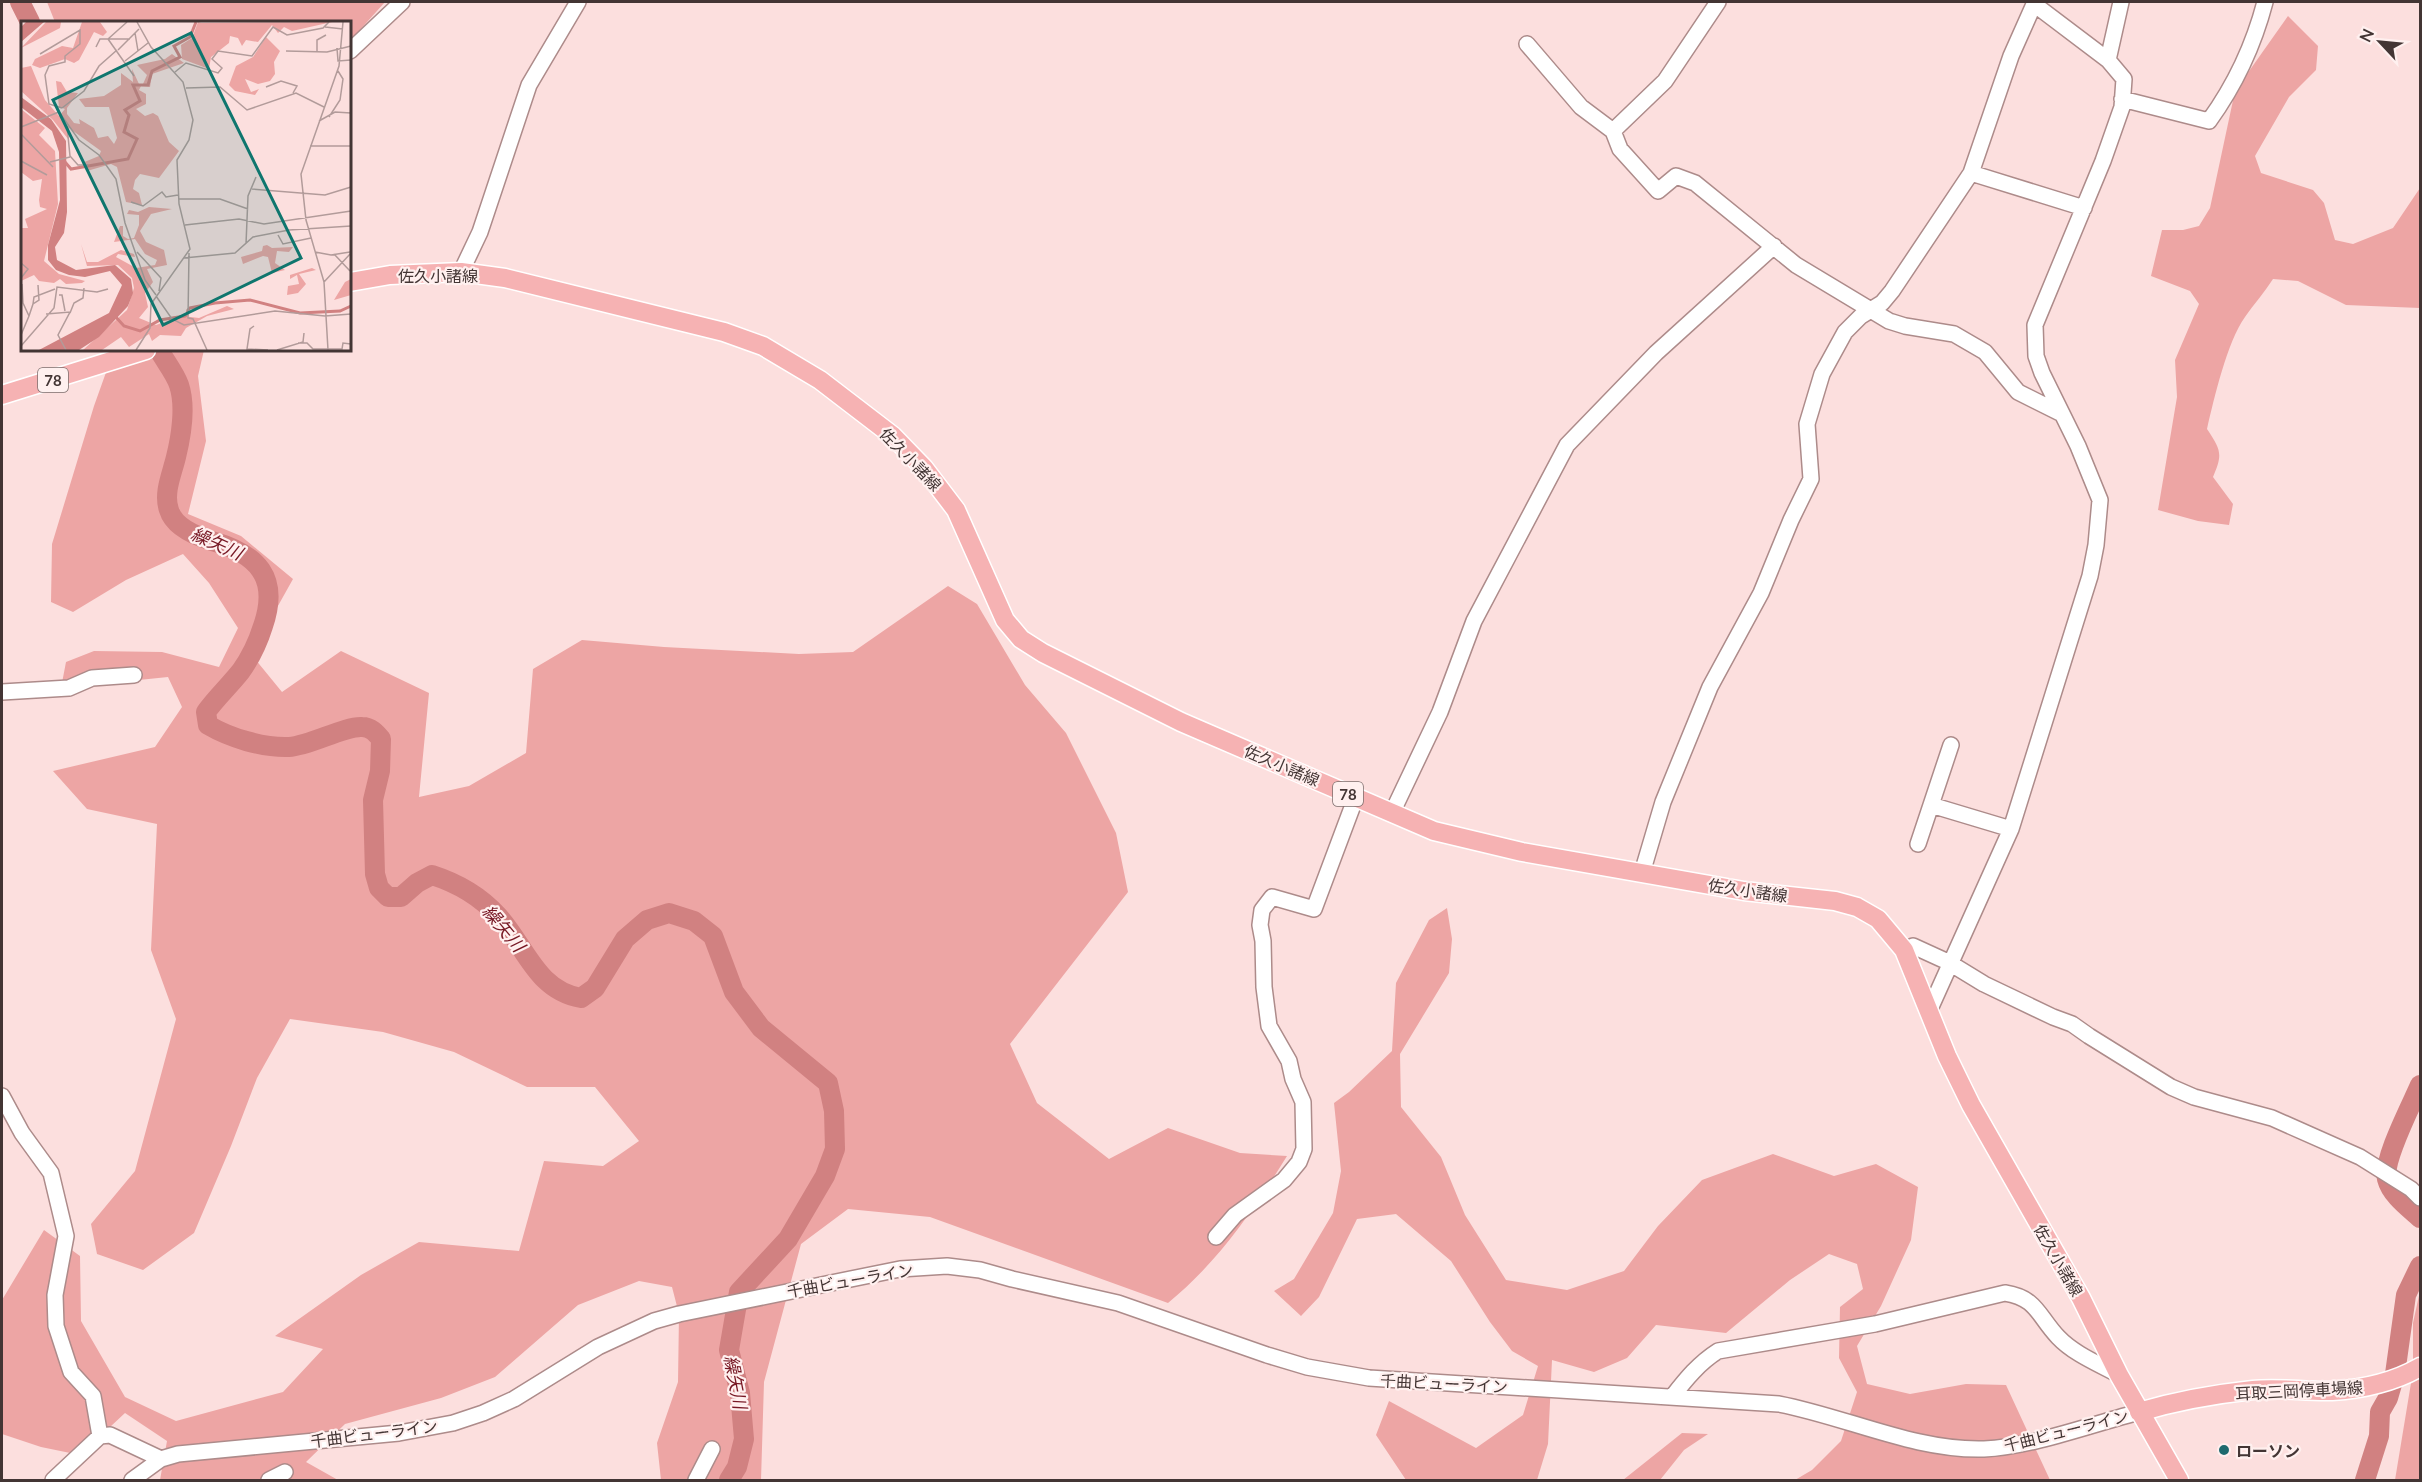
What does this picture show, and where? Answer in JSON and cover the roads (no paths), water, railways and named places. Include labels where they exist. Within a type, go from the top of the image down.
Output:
[{"type":"main road","name":"佐久小諸線","points":[[351,282],[390,274],[461,272],[523,282],[724,332],[763,346],[794,362],[820,380],[893,436],[924,468],[956,510],[976,552],[994,600],[1005,620],[1021,639],[1043,653],[1181,722],[1434,831],[1471,842],[1744,891],[1835,901],[1857,907],[1878,919],[1904,950],[1930,1009],[1947,1056],[1971,1105],[2081,1298],[2139,1412],[2179,1480]]},
{"type":"main road","name":"78","points":[[2,395],[143,351]]},
{"type":"main road","name":"耳取三岡停車場線","points":[[2139,1412],[2174,1402],[2255,1390],[2333,1391],[2402,1378],[2421,1367]]},
{"type":"street","points":[[351,50],[402,2]]},
{"type":"street","points":[[461,272],[480,232],[529,85],[578,2]]},
{"type":"street","points":[[1613,131],[1665,81],[1718,2]]},
{"type":"street","points":[[2108,60],[2121,2]]},
{"type":"street","points":[[2122,99],[2209,120],[2226,96],[2244,62],[2265,2]]},
{"type":"street","points":[[1642,873],[1663,802],[1710,687],[1761,594],[1791,520],[1811,479],[1807,424],[1822,375],[1845,332],[1861,316],[1882,303],[1892,291],[1971,173],[2011,56],[2035,3],[2108,60],[2124,79],[2122,99],[2103,161],[2035,325],[2036,356],[2078,446],[2100,500],[2096,545],[2090,576],[2011,829],[1930,1009]]},
{"type":"street","points":[[1527,44],[1581,108],[1613,131],[1620,149],[1658,191],[1676,176],[1695,183],[1796,265],[1870,311],[1905,326],[1954,334],[1985,352],[2018,392],[2062,414]]},
{"type":"street","points":[[1971,173],[2084,208]]},
{"type":"street","points":[[1392,813],[1440,712],[1474,621],[1567,445],[1656,353],[1774,246]]},
{"type":"street","points":[[2,692],[69,688],[92,678],[134,675]]},
{"type":"street","points":[[1918,844],[1951,745]]},
{"type":"street","points":[[1216,1237],[1235,1215],[1284,1180],[1299,1162],[1304,1149],[1303,1102],[1293,1079],[1289,1061],[1269,1026],[1260,925],[1262,910],[1272,897],[1314,909],[1356,797]]},
{"type":"street","points":[[1931,805],[2011,829]]},
{"type":"street","points":[[1904,950],[1913,946],[1951,964],[1984,984],[2072,1024],[2171,1087],[2194,1097],[2272,1118],[2340,1148],[2368,1162],[2411,1189],[2421,1198]]},
{"type":"street","points":[[2,1096],[22,1132],[51,1173],[66,1236],[55,1295],[56,1326],[71,1372],[93,1396],[100,1436]]},
{"type":"street","name":"千曲ビューライン","points":[[132,1480],[161,1459],[197,1451],[399,1433],[453,1423],[514,1399],[598,1347],[626,1333],[671,1316],[900,1269],[946,1266],[980,1270],[1012,1280],[1118,1303],[1267,1355],[1328,1371],[1369,1378],[1779,1404],[1910,1439],[1951,1447],[1985,1449],[2021,1443],[2139,1412]]},
{"type":"street","points":[[1672,1396],[1692,1372],[1719,1351],[1875,1324],[2005,1293],[2022,1296],[2035,1306],[2058,1337],[2076,1351],[2119,1374]]},
{"type":"street","points":[[54,1480],[100,1436],[110,1435],[161,1459]]},
{"type":"street","points":[[696,1480],[712,1449]]},
{"type":"street","points":[[269,1480],[285,1472]]},
{"type":"waterway","name":"繰矢川","points":[[20,2],[30,21]]},
{"type":"waterway","name":"繰矢川","points":[[160,351],[177,381],[182,402],[180,440],[167,497],[169,510],[186,530],[228,546],[252,561],[261,570],[269,594],[268,609],[254,649],[241,671],[206,712],[208,725],[247,741],[279,747],[297,746],[355,728],[371,729],[381,739],[380,771],[373,800],[375,874],[379,888],[388,897],[401,897],[417,883],[432,875],[459,886],[484,902],[498,916],[542,977],[553,986],[581,998],[595,988],[625,939],[647,920],[669,913],[694,921],[713,936],[734,992],[761,1028],[828,1083],[834,1111],[835,1149],[825,1176],[788,1239],[739,1292],[729,1350],[740,1393],[744,1439],[737,1467],[729,1480]]},
{"type":"waterway","points":[[2420,1085],[2393,1147],[2387,1171],[2387,1179],[2392,1190],[2420,1218]]},
{"type":"waterway","points":[[2365,1480],[2379,1436],[2380,1412],[2388,1398],[2395,1374],[2406,1295],[2420,1266]]},
{"type":"place","name":"ローソン","points":[[2224,1450]]}]
